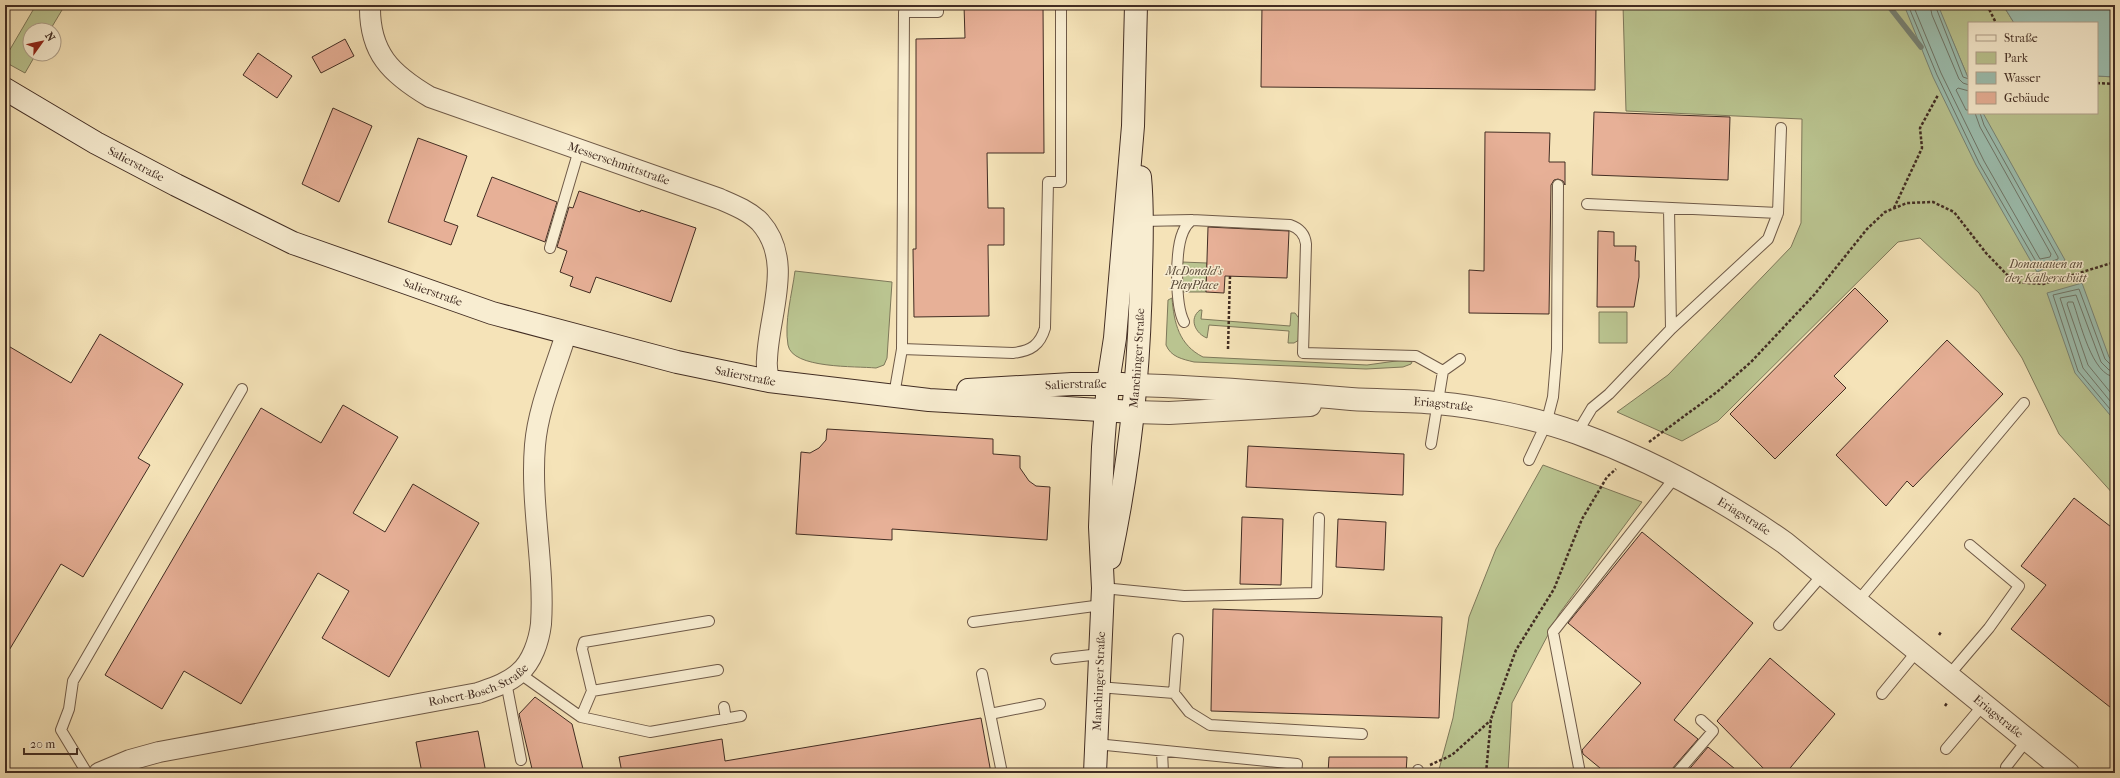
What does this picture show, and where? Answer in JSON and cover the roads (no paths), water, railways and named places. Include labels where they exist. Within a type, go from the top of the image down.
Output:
[{"type":"main road","name":"Manchinger Straße","points":[[1095,773],[1103,596],[1100,527],[1106,411],[1108,383],[1115,338],[1133,126],[1136,5]]},
{"type":"main road","name":"Salierstraße","points":[[12,93],[96,143],[169,182],[293,243],[448,299],[566,334],[677,362],[768,381],[928,400],[1106,411]]},
{"type":"main road","name":"Manchinger Straße","points":[[1103,596],[1134,412],[1140,338],[1142,221],[1140,181],[1133,126]]},
{"type":"main road","name":"Salierstraße","points":[[894,395],[1108,383],[1136,384]]},
{"type":"main road","name":"Eriagstraße","points":[[1136,384],[1286,393],[1353,399],[1437,403],[1492,412],[1546,424],[1576,433],[1676,476],[1746,516],[1824,573],[2068,773]]},
{"type":"main road","name":"Eriagstraße","points":[[1106,411],[1169,414],[1284,408],[1353,399]]},
{"type":"street","name":"Messerschmittstraße","points":[[370,5],[371,26],[377,46],[387,65],[406,83],[430,96],[741,208],[759,222],[772,240],[778,260],[777,282],[767,360],[768,381]]},
{"type":"street","name":"Robert-Bosch-Straße","points":[[99,773],[130,760],[159,752],[478,693],[513,677],[534,652],[540,626],[534,472],[535,444],[540,420],[566,334]]},
{"type":"lane","points":[[894,395],[902,350],[904,12],[938,12],[938,5]]},
{"type":"lane","points":[[902,350],[1013,354],[1024,352],[1036,346],[1043,337],[1045,328],[1048,182],[1061,182],[1061,5]]},
{"type":"lane","points":[[1576,433],[1592,408],[1609,394],[1671,329],[1768,238],[1778,213],[1781,128]]},
{"type":"lane","points":[[550,248],[579,150]]},
{"type":"lane","points":[[1529,460],[1546,424],[1553,397],[1557,349],[1558,185]]},
{"type":"lane","points":[[1587,204],[1778,213]]},
{"type":"lane","points":[[1669,208],[1671,329]]},
{"type":"lane","points":[[1184,322],[1179,312],[1177,295],[1180,242],[1184,228],[1192,220]]},
{"type":"lane","points":[[1142,221],[1192,220],[1290,225],[1298,228],[1306,238],[1303,353],[1416,356],[1443,371]]},
{"type":"lane","points":[[1431,444],[1443,371],[1460,359]]},
{"type":"lane","points":[[87,773],[62,730],[69,709],[73,681],[242,389]]},
{"type":"lane","points":[[1858,601],[2024,403]]},
{"type":"lane","points":[[1580,773],[1554,632],[1676,476]]},
{"type":"lane","points":[[973,622],[1103,596],[1317,593],[1319,518]]},
{"type":"lane","points":[[1949,676],[1989,628],[2019,586],[1970,545]]},
{"type":"lane","points":[[1779,626],[1824,573]]},
{"type":"lane","points":[[580,717],[592,691],[582,649],[584,642],[709,621]]},
{"type":"lane","points":[[1178,639],[1174,693],[1189,712],[1210,725],[1362,734]]},
{"type":"lane","points":[[1882,694],[1918,650]]},
{"type":"lane","points":[[1056,659],[1100,654]]},
{"type":"lane","points":[[592,691],[718,670]]},
{"type":"lane","points":[[982,674],[1002,773]]},
{"type":"lane","points":[[513,677],[580,717],[650,732],[741,716]]},
{"type":"lane","points":[[513,677],[521,760]]},
{"type":"lane","points":[[1098,687],[1174,693]]},
{"type":"lane","points":[[990,714],[1040,704]]},
{"type":"lane","points":[[1946,749],[1984,704]]},
{"type":"lane","points":[[724,707],[726,718]]},
{"type":"lane","points":[[1677,773],[1713,731],[1701,720]]},
{"type":"lane","points":[[2006,768],[2027,740]]},
{"type":"lane","points":[[1096,744],[1297,764],[1296,773]]},
{"type":"lane","points":[[1162,751],[1163,773]]},
{"type":"water","points":[[1904,5],[1938,5],[1968,78],[1968,114],[1984,114],[2065,260],[2037,272],[1976,165],[1933,77]]},
{"type":"water","points":[[2003,5],[2115,5],[2115,77],[2098,76],[2098,22],[2013,22]]},
{"type":"water","points":[[2082,283],[2109,357],[2115,364],[2115,421],[2075,373],[2047,293]]},
{"type":"waterway","points":[[1888,5],[1921,47]]},
{"type":"park label","name":"Donauauen an der Kälberschütt","points":[[2046,271]]},
{"type":"park label","name":"McDonald's PlayPlace","points":[[1194,278]]}]
